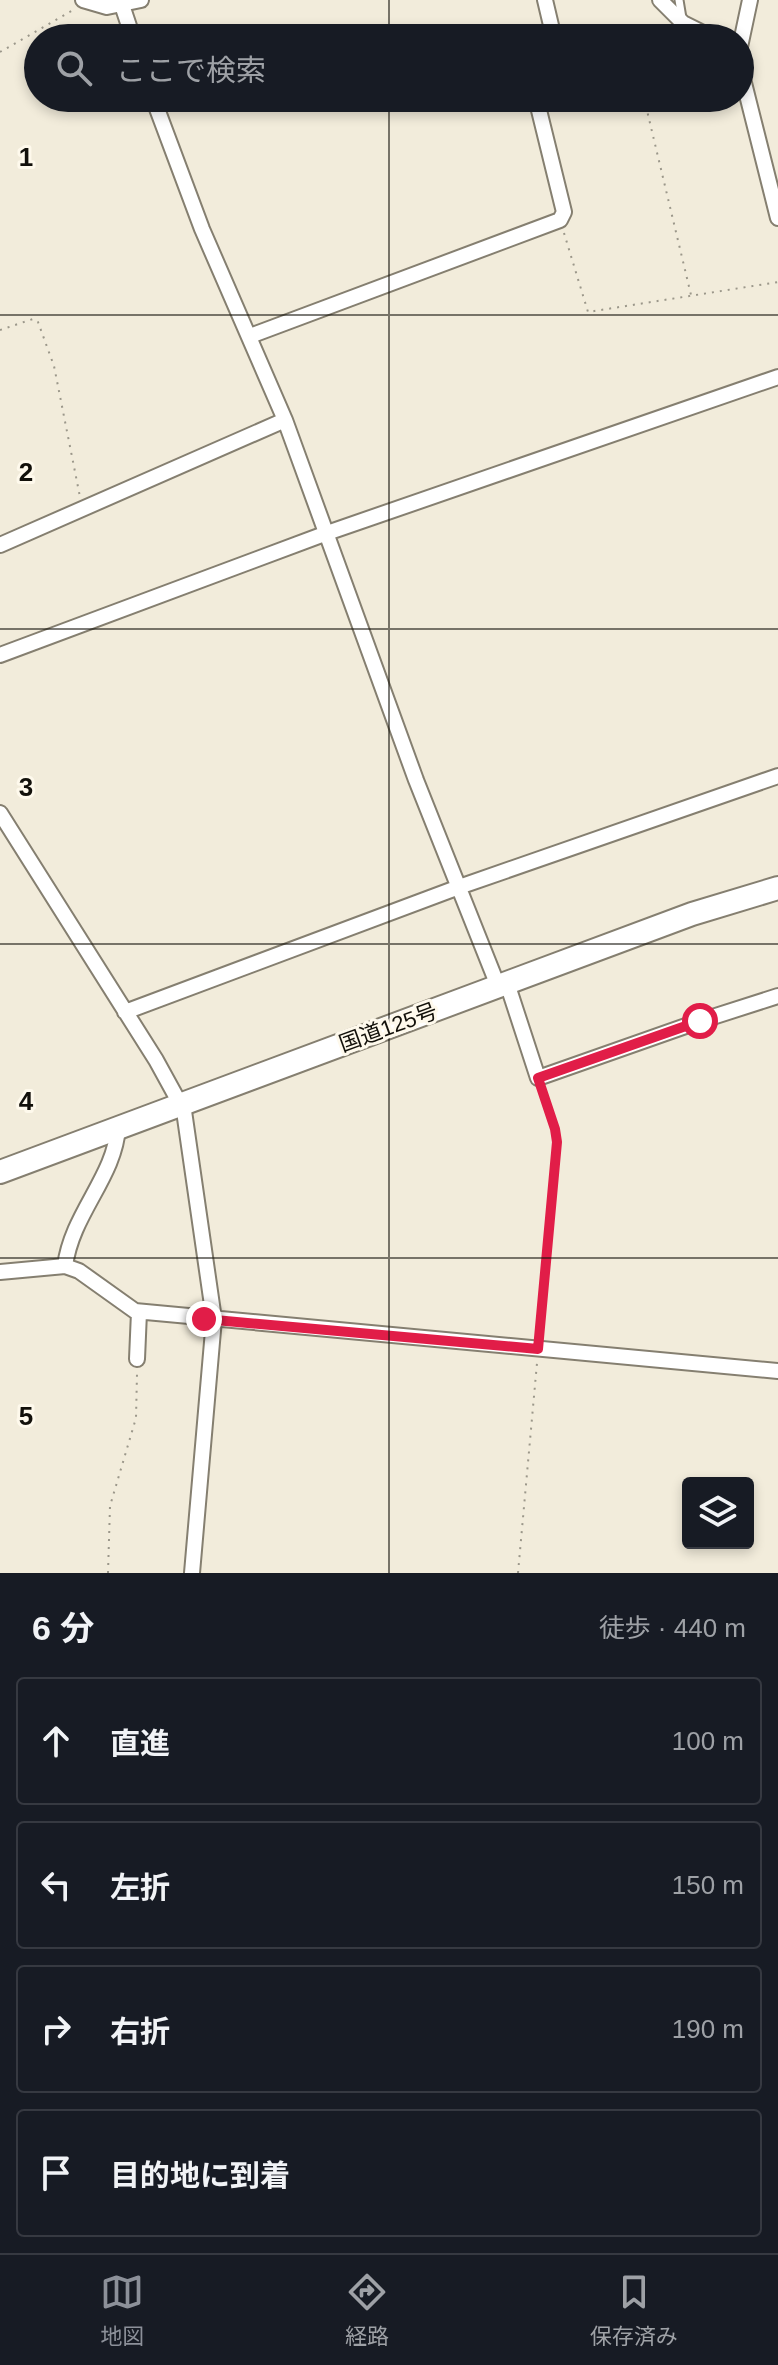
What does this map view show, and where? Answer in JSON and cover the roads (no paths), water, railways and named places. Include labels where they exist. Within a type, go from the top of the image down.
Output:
[{"type":"highway","name":"国道125号","points":[[0,1172],[692,914],[778,888]]},
{"type":"street","points":[[83,0],[107,7],[141,0]]},
{"type":"street","points":[[545,0],[551,24]]},
{"type":"street","points":[[660,0],[683,23]]},
{"type":"street","points":[[745,24],[750,0]]},
{"type":"street","points":[[122,5],[128,24]]},
{"type":"street","points":[[158,112],[202,229],[285,420],[390,711],[459,887],[503,984],[538,1078],[778,996]]},
{"type":"street","points":[[250,336],[560,220],[564,212],[539,112]]},
{"type":"street","points":[[751,112],[778,218]]},
{"type":"street","points":[[0,655],[327,533],[778,377]]},
{"type":"street","points":[[0,545],[285,420]]},
{"type":"street","points":[[125,1012],[459,887],[778,776]]},
{"type":"street","points":[[0,813],[182,1103],[214,1319],[192,1573]]},
{"type":"street","points":[[65,1266],[77,1221],[114,1154],[118,1127]]},
{"type":"street","points":[[0,1272],[65,1266],[79,1271],[139,1312],[778,1371]]},
{"type":"street","points":[[137,1359],[139,1312]]},
{"type":"lane","points":[[679,0],[683,23]]}]
